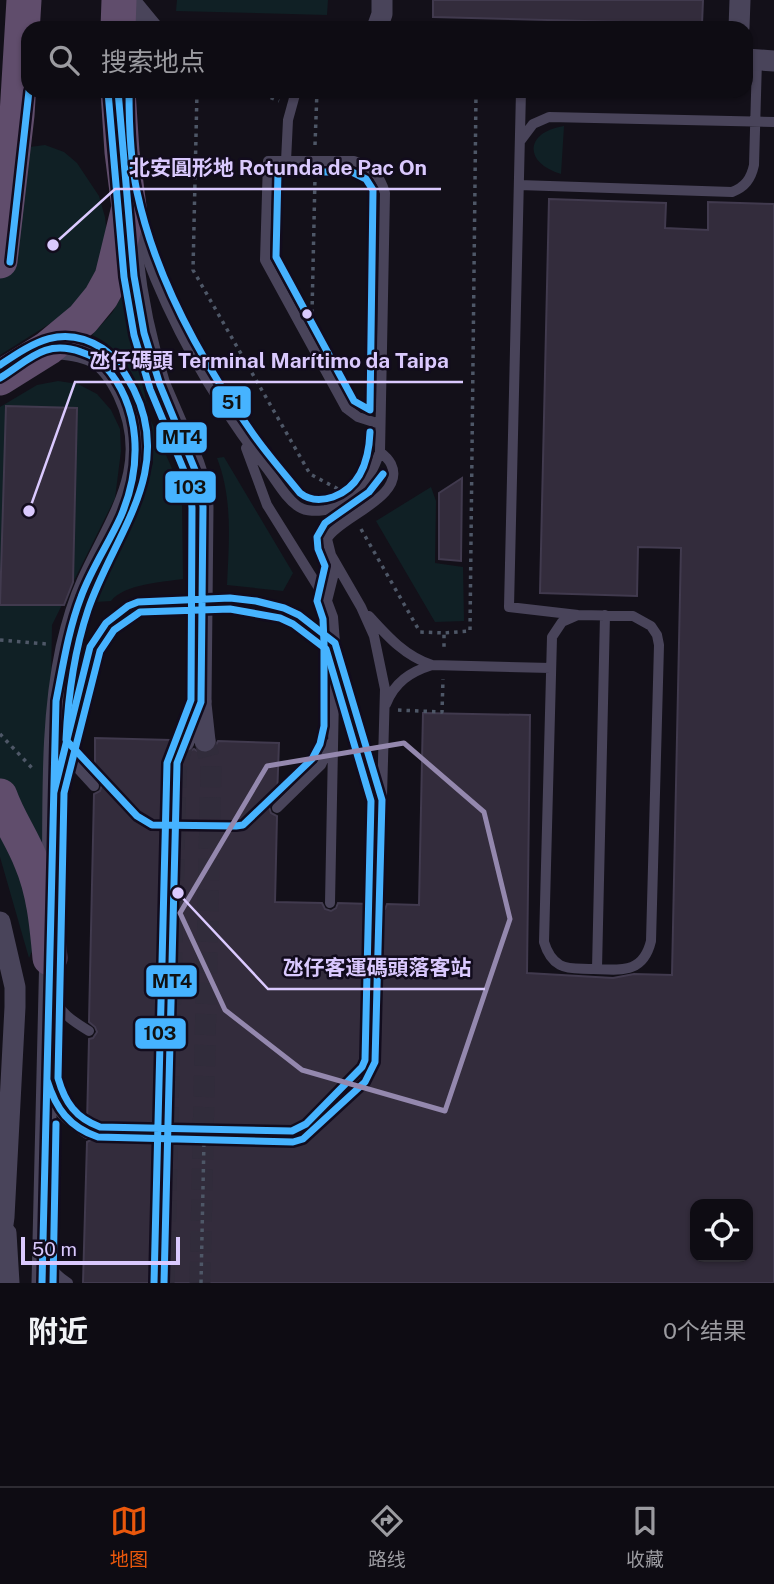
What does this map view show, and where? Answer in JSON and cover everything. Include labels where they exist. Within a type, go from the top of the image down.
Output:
[{"type":"main road","points":[[23,21],[24,0]]},
{"type":"main road","points":[[118,21],[119,0]]},
{"type":"main road","points":[[0,261],[17,115],[21,49]]},
{"type":"main road","points":[[0,378],[48,348],[83,319],[101,297],[112,277],[129,207],[118,98]]},
{"type":"main road","points":[[4,807],[31,860],[41,889],[50,968]]},
{"type":"street","points":[[129,0],[146,21]]},
{"type":"street","points":[[380,21],[383,0]]},
{"type":"street","points":[[739,21],[740,0]]},
{"type":"street","points":[[120,131],[129,98]]},
{"type":"street","points":[[129,207],[134,276],[144,333],[160,385],[200,482],[203,507],[201,702],[195,741]]},
{"type":"street","points":[[42,1283],[54,792],[59,748],[57,701],[67,645],[87,583],[125,505],[133,479],[137,450],[135,422],[115,376],[99,358],[77,350],[48,348]]},
{"type":"street","points":[[0,922],[15,987],[4,1217],[0,1246]]},
{"type":"street","points":[[4,1217],[9,1283]]},
{"type":"lane","points":[[519,186],[732,192],[748,183],[752,174],[759,60]]},
{"type":"lane","points":[[286,161],[288,120],[294,98]]},
{"type":"lane","points":[[521,98],[509,607],[578,615],[633,616],[643,619],[651,626],[659,645],[651,941],[642,960],[634,967],[624,970],[568,968],[558,964],[547,951],[544,942],[552,637],[562,622],[578,615]]},
{"type":"lane","points":[[519,146],[526,130],[549,117],[774,122]]},
{"type":"lane","points":[[129,207],[169,314],[241,435],[298,507],[313,511],[323,510],[346,503],[365,488],[380,452],[385,193],[382,181],[375,172],[354,161],[268,161],[265,260],[346,408],[358,417],[380,424]]},
{"type":"lane","points":[[241,435],[267,505],[327,601],[333,617],[335,643],[330,903]]},
{"type":"lane","points":[[380,452],[391,464],[391,481],[376,500],[332,530],[327,539],[336,565],[362,607],[401,649],[415,660],[438,665],[551,668]]},
{"type":"lane","points":[[327,601],[336,565]]},
{"type":"lane","points":[[94,786],[59,748],[90,647],[106,623],[128,606],[138,602],[230,598],[284,608],[299,615],[335,643],[382,800]]},
{"type":"lane","points":[[362,607],[380,655],[385,689],[379,904]]},
{"type":"lane","points":[[597,969],[605,615]]},
{"type":"lane","points":[[384,710],[390,694],[401,680],[415,670],[438,665]]},
{"type":"lane","points":[[277,808],[321,765],[330,747],[334,727]]},
{"type":"lane","points":[[50,968],[55,1001],[69,1019],[89,1031]]},
{"type":"lane","points":[[47,1080],[53,1102],[66,1120],[87,1134]]},
{"type":"lane","points":[[43,1240],[47,1261],[61,1279],[68,1283]]},
{"type":"path","points":[[197,98],[193,270],[310,474],[337,486],[346,503]]},
{"type":"path","points":[[312,319],[317,98]]},
{"type":"path","points":[[354,517],[420,632],[470,631],[476,98]]},
{"type":"path","points":[[384,710],[442,712],[438,665],[444,633]]},
{"type":"path","points":[[0,640],[67,645]]},
{"type":"path","points":[[0,734],[54,792]]},
{"type":"path","points":[[201,1283],[204,1140]]},
{"type":"highlighted area","points":[[404,743],[484,812],[510,919],[445,1111],[302,1070],[225,1010],[180,913],[267,766]]},
{"type":"shaded area","points":[[177,0],[328,0],[327,15],[176,11]]},
{"type":"shaded area","points":[[564,126],[561,174],[540,163],[534,148],[542,134]]},
{"type":"shaded area","points":[[45,145],[64,152],[77,163],[99,196],[107,236],[98,275],[70,311],[0,355],[0,157],[22,148]]},
{"type":"shaded area","points":[[125,290],[147,405],[120,356],[92,335],[112,313]]},
{"type":"shaded area","points":[[58,381],[78,384],[97,394],[111,410],[120,429],[121,451],[115,498],[52,625],[47,903],[38,938],[29,958],[0,857],[0,407],[37,385]]},
{"type":"shaded area","points":[[148,414],[177,480],[182,502],[183,579],[134,587],[111,601],[95,602],[95,595],[136,518],[153,463]]},
{"type":"shaded area","points":[[224,457],[293,573],[283,591],[227,585],[228,505],[217,458]]},
{"type":"shaded area","points":[[431,487],[436,501],[435,563],[463,567],[464,621],[435,622],[376,521]]},
{"type":"building","points":[[433,0],[703,0],[702,21],[433,17]]},
{"type":"building","points":[[549,199],[666,203],[665,228],[708,230],[708,202],[774,204],[774,1283],[83,1283],[87,1142],[93,1139],[95,1134],[87,1124],[89,1039],[97,1032],[89,1022],[94,794],[100,791],[102,785],[95,775],[95,738],[171,740],[174,749],[185,754],[194,749],[200,753],[212,752],[218,741],[279,743],[277,797],[269,807],[271,813],[277,816],[275,902],[322,903],[325,909],[331,911],[338,903],[371,904],[374,910],[379,912],[385,909],[387,904],[419,905],[423,713],[530,715],[527,973],[613,978],[634,974],[672,975],[681,548],[638,547],[637,596],[540,593]]},
{"type":"building","points":[[6,406],[77,408],[73,582],[64,605],[0,605]]},
{"type":"building","points":[[462,478],[461,561],[439,559],[439,493]]},
{"type":"tunnel","points":[[164,1283],[176,776],[184,741]]},
{"type":"tunnel","points":[[200,1283],[211,765],[205,741]]},
{"type":"transit line","name":"103","points":[[10,262],[28,98]]},
{"type":"transit line","name":"103","points":[[109,98],[124,277],[134,335],[150,389],[190,485],[192,508],[191,700],[167,763],[154,1283]]},
{"type":"transit line","name":"MT4","points":[[119,98],[134,276],[144,333],[160,385],[200,482],[203,507],[201,702],[177,763],[164,1283]]},
{"type":"transit line","name":"51","points":[[129,98],[130,142],[135,180],[155,255],[198,347],[232,404],[257,439],[300,493],[320,500],[343,492],[357,479],[368,452],[370,432]]},
{"type":"transit line","name":"51","points":[[278,172],[352,172],[366,179],[373,190],[370,410],[354,401],[276,257],[278,172]]},
{"type":"transit line","name":"51","points":[[0,365],[36,343],[48,339],[74,337],[87,341],[102,348],[121,367],[134,390],[145,420],[148,449],[144,476],[136,503],[99,583],[83,626],[72,674],[66,740],[137,816],[152,825],[243,825],[312,759],[320,744],[324,726],[323,619],[317,601],[325,566],[318,549],[317,537],[325,523],[369,492],[383,474]]},
{"type":"transit line","name":"MT4","points":[[0,378],[29,358],[47,350],[68,349],[88,354],[104,365],[117,381],[126,399],[135,438],[133,477],[128,497],[76,610],[56,701],[42,1283]]},
{"type":"transit line","name":"MT4","points":[[47,1080],[65,1116],[79,1128],[98,1137],[293,1142],[303,1139],[365,1082],[375,1062],[382,800],[335,643],[299,615],[284,608],[230,598],[138,602],[128,606],[106,623],[90,647],[54,792]]},
{"type":"transit line","name":"103","points":[[230,609],[280,618],[293,624],[326,649],[371,801],[365,1060],[362,1067],[306,1124],[292,1131],[100,1127],[78,1114],[64,1095],[58,1078],[64,793],[100,651],[114,630],[140,612],[230,609]]},
{"type":"transit line","name":"103","points":[[53,1283],[56,1124]]},
{"type":"place","name":"北安圓形地 Rotunda de Pac On","points":[[53,245]]},
{"type":"place","name":"氹仔碼頭 Terminal Marítimo da Taipa","points":[[29,511]]},
{"type":"place","name":"氹仔客運碼頭落客站","points":[[178,893]]}]
